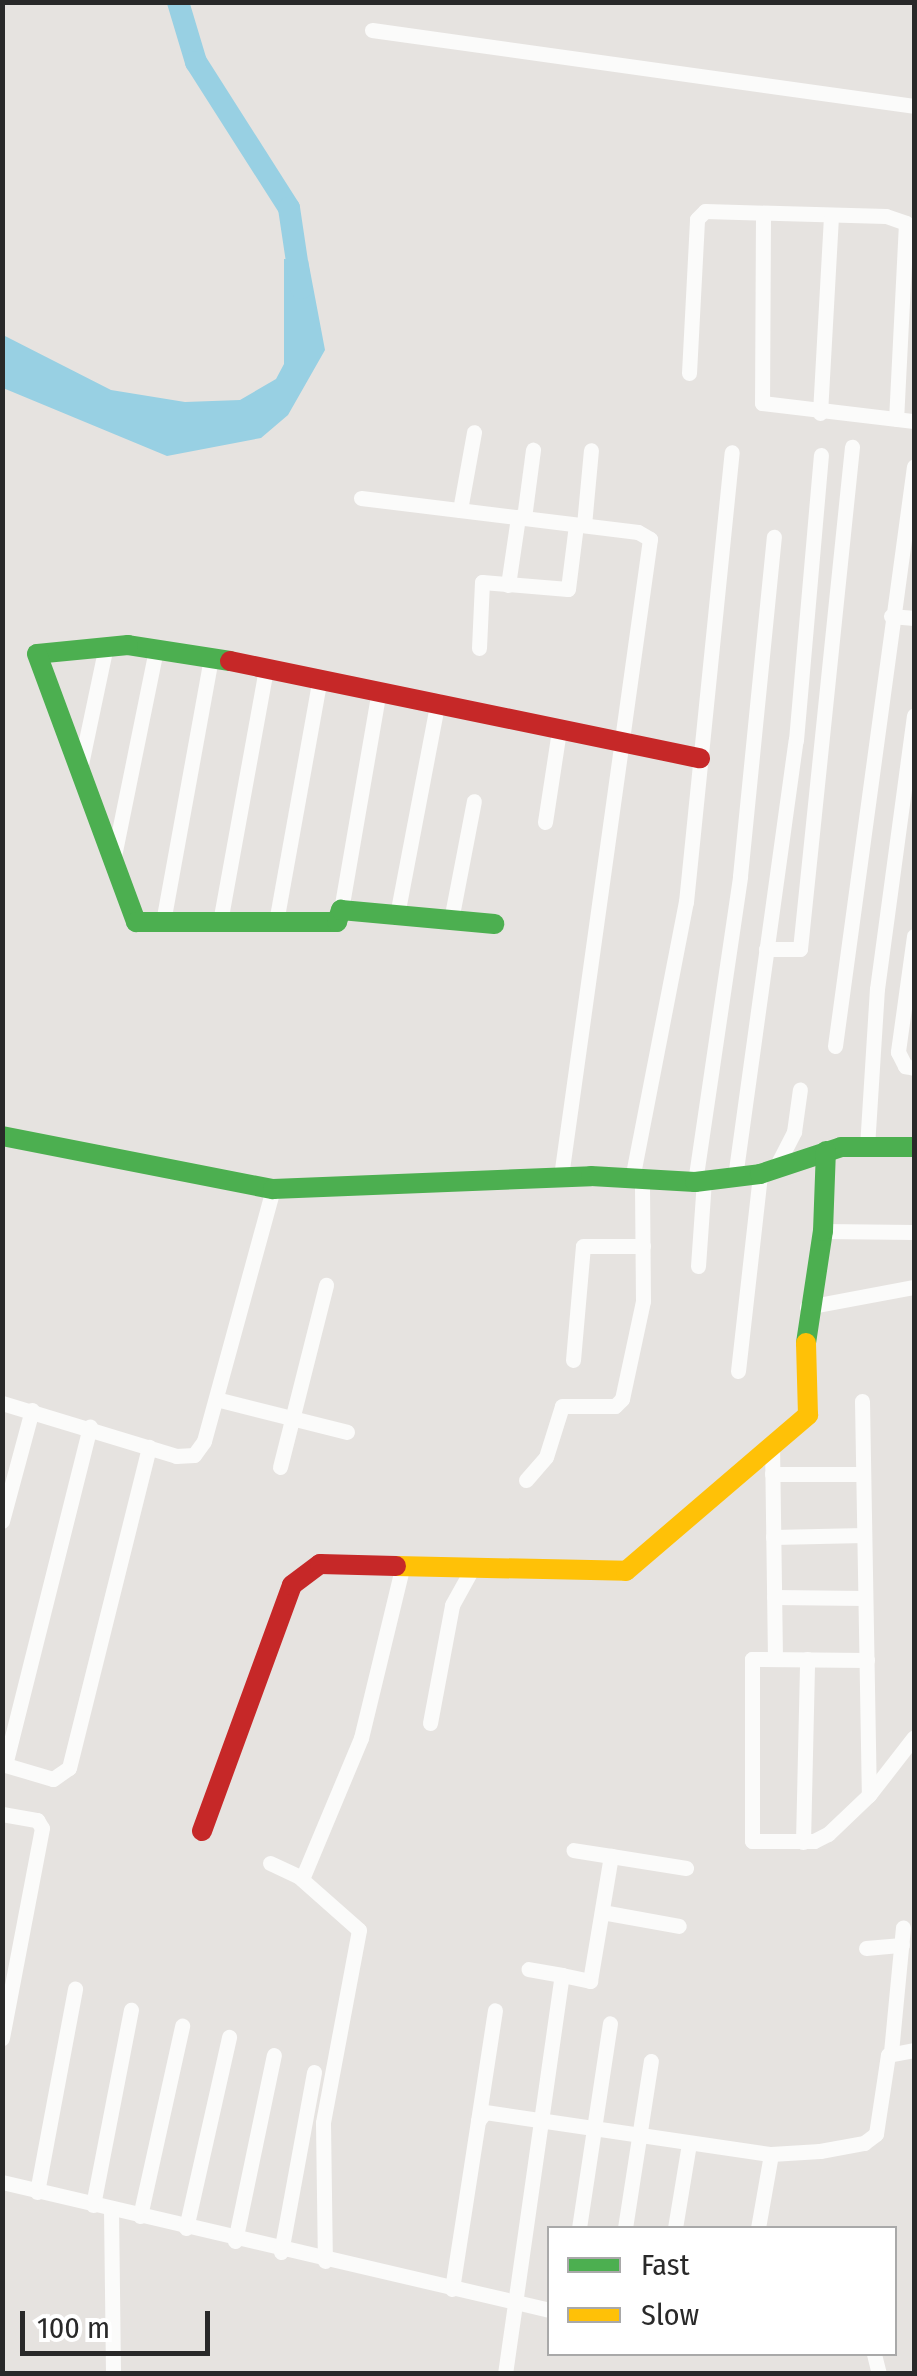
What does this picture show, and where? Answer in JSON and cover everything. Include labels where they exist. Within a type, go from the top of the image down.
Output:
[{"type":"street","points":[[372,30],[914,106]]},
{"type":"street","points":[[689,373],[697,219],[704,211],[763,216],[788,211],[831,218],[886,216],[906,223],[896,419]]},
{"type":"street","points":[[763,216],[762,403],[820,413],[914,421]]},
{"type":"street","points":[[820,413],[831,218]]},
{"type":"street","points":[[460,510],[474,432]]},
{"type":"street","points":[[766,949],[800,950],[852,447]]},
{"type":"street","points":[[508,585],[533,450]]},
{"type":"street","points":[[479,648],[482,582],[570,588],[591,450]]},
{"type":"street","points":[[526,1480],[546,1456],[562,1406],[615,1406],[622,1400],[642,1301],[643,1246],[637,1180],[686,902],[732,452]]},
{"type":"street","points":[[736,1177],[796,740],[821,455]]},
{"type":"street","points":[[834,1046],[914,466]]},
{"type":"street","points":[[361,498],[580,525],[650,540],[561,1176]]},
{"type":"street","points":[[698,1266],[699,1182],[740,876],[774,537]]},
{"type":"street","points":[[891,616],[914,618]]},
{"type":"street","points":[[380,689],[337,922],[136,922],[78,776],[37,654],[106,646],[210,658],[380,689],[700,758]]},
{"type":"street","points":[[78,776],[106,646]]},
{"type":"street","points":[[112,863],[156,650]]},
{"type":"street","points":[[163,922],[210,658]]},
{"type":"street","points":[[220,922],[266,668]]},
{"type":"street","points":[[276,922],[320,678]]},
{"type":"street","points":[[397,916],[438,701]]},
{"type":"street","points":[[867,1147],[878,989],[914,715]]},
{"type":"street","points":[[545,822],[559,730]]},
{"type":"street","points":[[451,920],[474,801]]},
{"type":"street","points":[[341,910],[494,924]]},
{"type":"street","points":[[914,936],[898,1052],[905,1066],[914,1068]]},
{"type":"street","points":[[738,1370],[767,1171],[794,1132],[800,1090]]},
{"type":"street","points":[[2,1136],[273,1190],[436,1187],[561,1176],[699,1182],[767,1171],[826,1151],[914,1147]]},
{"type":"street","points":[[202,1831],[298,1578],[320,1564],[471,1572],[613,1573],[638,1566],[810,1412],[807,1307],[823,1231],[826,1151]]},
{"type":"street","points":[[2,1404],[150,1447],[194,1455],[216,1399],[273,1190]]},
{"type":"street","points":[[823,1231],[914,1232]]},
{"type":"street","points":[[574,1360],[583,1246],[643,1246]]},
{"type":"street","points":[[280,1467],[326,1285]]},
{"type":"street","points":[[807,1307],[914,1287]]},
{"type":"street","points":[[216,1399],[347,1432]]},
{"type":"street","points":[[862,1401],[869,1795]]},
{"type":"street","points":[[2,1521],[32,1410]]},
{"type":"street","points":[[90,1427],[4,1764],[53,1779],[70,1768],[150,1447]]},
{"type":"street","points":[[772,1444],[775,1659]]},
{"type":"street","points":[[772,1474],[863,1474]]},
{"type":"street","points":[[773,1537],[864,1535]]},
{"type":"street","points":[[302,1879],[361,1738],[402,1568]]},
{"type":"street","points":[[430,1723],[452,1605],[471,1572]]},
{"type":"street","points":[[774,1596],[866,1598]]},
{"type":"street","points":[[867,1660],[752,1659],[752,1841],[803,1842],[828,1834],[869,1795],[914,1737]]},
{"type":"street","points":[[803,1842],[807,1660]]},
{"type":"street","points":[[2,1814],[37,1820],[42,1828],[2,2038]]},
{"type":"street","points":[[573,1850],[686,1868]]},
{"type":"street","points":[[530,1969],[590,1981],[611,1856]]},
{"type":"street","points":[[270,1863],[302,1879],[360,1930],[323,2123],[324,2261]]},
{"type":"street","points":[[602,1912],[679,1926]]},
{"type":"street","points":[[478,2121],[490,2110],[595,2130],[771,2154],[871,2139],[881,2124],[903,1928]]},
{"type":"street","points":[[866,1948],[902,1945]]},
{"type":"street","points":[[505,2374],[562,1975]]},
{"type":"street","points":[[37,2192],[75,1989]]},
{"type":"street","points":[[93,2204],[131,2010]]},
{"type":"street","points":[[452,2289],[495,2010]]},
{"type":"street","points":[[578,2226],[610,2023]]},
{"type":"street","points":[[140,2216],[182,2026]]},
{"type":"street","points":[[186,2228],[228,2037]]},
{"type":"street","points":[[891,2052],[914,2050]]},
{"type":"street","points":[[234,2241],[274,2055]]},
{"type":"street","points":[[625,2226],[650,2061]]},
{"type":"street","points":[[282,2252],[314,2072]]},
{"type":"street","points":[[675,2226],[688,2143]]},
{"type":"street","points":[[758,2226],[771,2154]]},
{"type":"street","points":[[2,2182],[234,2241],[547,2309]]},
{"type":"street","points":[[112,2209],[113,2374]]},
{"type":"water","points":[[284,259],[308,260],[325,350],[288,415],[261,438],[167,456],[3,388],[3,335],[111,390],[185,402],[240,400],[276,379],[284,364]]},
{"type":"waterway","points":[[178,2],[196,62],[289,208],[301,288]]},
{"type":"traffic: fast","points":[[230,661],[128,645],[37,654],[136,922],[337,922],[341,910],[494,924]]},
{"type":"traffic: fast","points":[[2,1136],[273,1189],[591,1176],[695,1182],[760,1174],[841,1147],[914,1147]]},
{"type":"traffic: fast","points":[[806,1343],[823,1231],[826,1151]]},
{"type":"traffic: slow","points":[[396,1566],[626,1571],[808,1415],[806,1343]]},
{"type":"traffic: jam","points":[[230,661],[700,758]]},
{"type":"traffic: jam","points":[[202,1831],[292,1585],[320,1564],[396,1566]]}]
